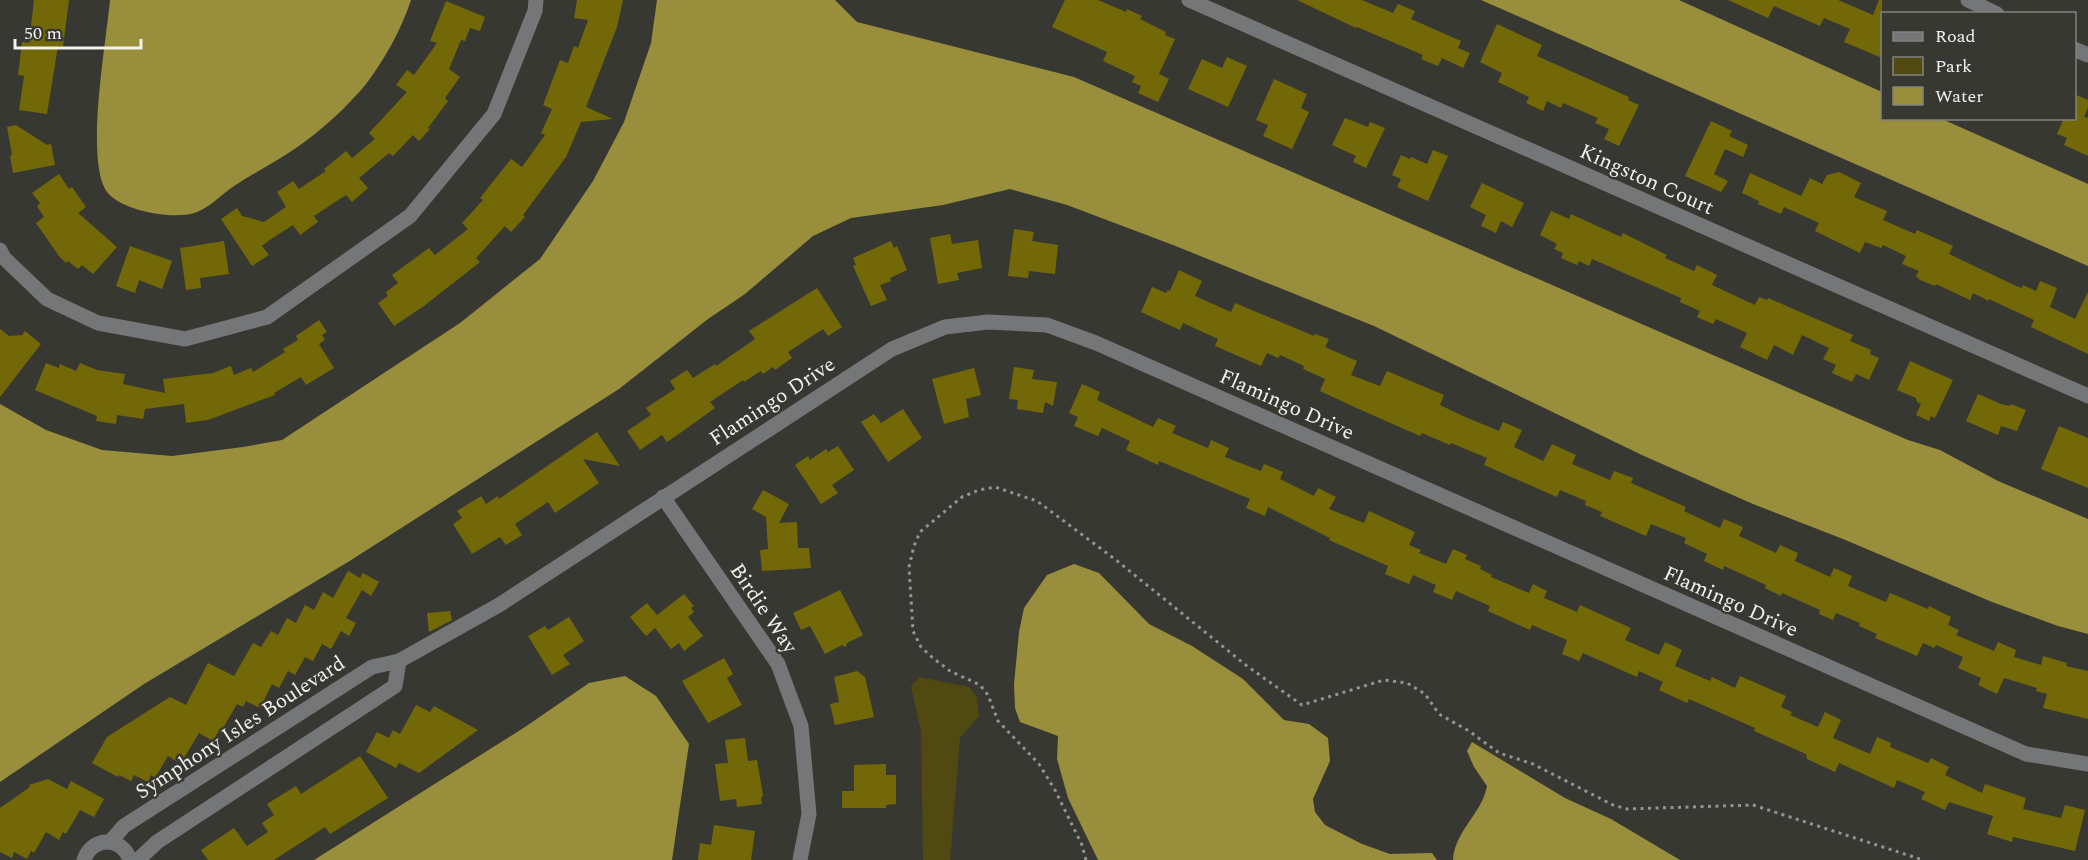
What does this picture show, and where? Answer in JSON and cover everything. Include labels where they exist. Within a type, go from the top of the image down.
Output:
[{"type":"street","points":[[0,250],[4,258],[47,299],[98,323],[185,339],[267,317],[410,216],[494,114],[535,11],[536,0]]},
{"type":"street","name":"Kingston Court","points":[[1190,0],[2088,396]]},
{"type":"street","points":[[1968,0],[1993,12]]},
{"type":"street","name":"Flamingo Drive","points":[[499,605],[892,349],[945,327],[988,322],[1047,325],[1095,342],[2026,754],[2088,764]]},
{"type":"street","name":"Birdie Way","points":[[663,497],[778,664],[801,726],[809,814],[800,860]]},
{"type":"street","name":"Symphony Isles Boulevard","points":[[82,858],[96,844],[111,841],[124,826],[372,667],[399,661],[499,605]]},
{"type":"street","points":[[138,860],[157,842],[395,686],[399,661]]},
{"type":"street","points":[[111,841],[124,848],[130,860]]},
{"type":"path","points":[[1086,860],[1082,845],[1040,764],[998,721],[988,695],[980,686],[950,671],[933,658],[921,647],[913,631],[909,567],[920,532],[962,497],[979,490],[995,487],[1037,501],[1116,560],[1247,666],[1302,705],[1384,680],[1407,683],[1425,694],[1440,714],[1469,731],[1499,753],[1533,764],[1613,805],[1627,809],[1753,805],[1923,860]]},
{"type":"green space","points":[[920,677],[969,687],[977,697],[979,716],[960,738],[950,860],[923,860],[921,732],[911,686]]},
{"type":"water","points":[[110,0],[411,0],[380,65],[359,93],[333,118],[296,148],[234,186],[207,207],[197,212],[175,215],[134,208],[121,203],[105,189],[97,150],[97,125]]},
{"type":"water","points":[[657,0],[835,0],[857,22],[1074,77],[1908,440],[1940,450],[1998,481],[2088,519],[2088,634],[2058,626],[1992,602],[1753,504],[1644,456],[1374,326],[1067,205],[1010,189],[943,205],[851,218],[813,236],[745,294],[708,319],[619,389],[348,562],[144,684],[0,782],[0,404],[46,430],[102,450],[172,456],[282,440],[460,323],[540,259],[593,181],[624,122],[651,43]]},
{"type":"water","points":[[1481,0],[1679,0],[1881,92],[1881,120],[1944,120],[2088,184],[2088,266]]},
{"type":"water","points":[[1074,564],[1099,573],[1149,624],[1192,646],[1243,679],[1284,720],[1309,724],[1328,738],[1330,761],[1313,799],[1315,812],[1325,825],[1362,844],[1390,854],[1432,853],[1437,860],[1098,860],[1068,798],[1057,759],[1058,736],[1020,722],[1015,708],[1014,684],[1019,632],[1024,608],[1047,575]]},
{"type":"water","points":[[625,676],[656,696],[689,744],[672,860],[314,860],[525,727],[589,683]]},
{"type":"water","points":[[1472,742],[1565,798],[1611,819],[1680,860],[1453,860],[1458,840],[1480,805],[1487,786],[1474,767],[1467,751]]},
{"type":"building","points":[[34,0],[69,0],[63,47],[58,46],[47,114],[19,110],[24,76],[18,75],[22,42],[29,43]]},
{"type":"building","points":[[577,0],[623,0],[617,27],[586,107],[613,119],[581,122],[566,157],[523,215],[525,217],[511,232],[505,226],[476,258],[480,262],[424,306],[394,326],[378,303],[388,296],[386,292],[398,283],[392,275],[429,248],[435,255],[468,229],[462,223],[483,200],[480,198],[511,159],[522,167],[545,135],[541,133],[552,109],[543,105],[560,60],[568,63],[574,46],[578,48],[588,20],[574,18]]},
{"type":"building","points":[[1065,0],[1098,0],[1126,12],[1127,9],[1142,16],[1140,19],[1175,39],[1159,74],[1169,79],[1158,102],[1138,93],[1141,86],[1132,82],[1135,76],[1103,61],[1107,52],[1052,27]]},
{"type":"building","points":[[1297,0],[1362,0],[1393,13],[1398,4],[1415,11],[1411,19],[1461,41],[1458,48],[1470,53],[1463,68],[1442,58],[1438,66],[1421,59],[1423,55],[1356,28]]},
{"type":"building","points":[[1728,0],[1838,0],[1873,15],[1879,0],[1882,0],[1881,58],[1844,42],[1850,29],[1824,18],[1820,26],[1774,6],[1768,18]]},
{"type":"building","points":[[446,1],[485,17],[480,31],[470,28],[465,41],[461,40],[449,69],[460,77],[445,98],[448,101],[428,128],[430,129],[419,141],[413,135],[393,156],[389,153],[359,178],[368,188],[352,202],[346,195],[314,216],[318,222],[300,235],[293,225],[271,239],[262,246],[269,255],[252,266],[221,219],[237,208],[242,216],[264,222],[286,207],[277,192],[293,181],[299,189],[326,171],[324,169],[346,151],[352,158],[375,139],[369,133],[407,92],[396,85],[407,70],[414,75],[437,43],[430,41]]},
{"type":"building","points":[[1497,24],[1542,45],[1537,56],[1629,97],[1628,100],[1639,105],[1619,146],[1604,139],[1609,129],[1595,123],[1598,118],[1563,103],[1561,108],[1547,101],[1543,111],[1526,103],[1529,97],[1498,82],[1502,73],[1480,62]]},
{"type":"building","points":[[1227,57],[1247,66],[1228,107],[1188,89],[1202,59],[1222,68]]},
{"type":"building","points":[[1274,79],[1307,94],[1301,108],[1309,112],[1292,149],[1263,136],[1268,125],[1256,120]]},
{"type":"building","points":[[2076,95],[2088,100],[2084,117],[2088,118],[2088,156],[2064,145],[2067,138],[2057,134],[2063,120],[2076,120]]},
{"type":"building","points":[[1345,118],[1368,127],[1370,122],[1385,128],[1366,168],[1353,162],[1356,156],[1332,145]]},
{"type":"building","points":[[1711,121],[1732,131],[1729,136],[1748,145],[1743,157],[1725,149],[1714,174],[1728,181],[1721,192],[1685,176]]},
{"type":"building","points":[[16,125],[47,145],[51,144],[55,165],[13,173],[7,127]]},
{"type":"building","points":[[1433,150],[1448,156],[1428,201],[1397,187],[1401,179],[1392,175],[1401,155],[1427,164]]},
{"type":"building","points":[[1839,172],[1861,183],[1854,197],[1887,211],[1883,220],[1915,234],[1917,230],[1953,246],[1949,254],[2016,286],[2022,288],[2023,285],[2036,291],[2040,281],[2057,288],[2050,307],[2075,319],[2088,292],[2088,354],[2031,327],[2034,320],[1989,299],[1989,301],[1973,293],[1970,300],[1936,284],[1935,286],[1920,280],[1916,276],[1919,271],[1902,264],[1906,256],[1883,245],[1881,248],[1865,242],[1860,253],[1815,231],[1819,223],[1784,207],[1781,214],[1758,204],[1759,201],[1742,193],[1750,173],[1801,196],[1810,178],[1822,184],[1827,175]]},
{"type":"building","points":[[59,174],[69,189],[72,187],[86,207],[78,213],[117,247],[93,274],[82,265],[78,269],[68,261],[66,263],[36,223],[44,217],[37,206],[40,203],[32,193]]},
{"type":"building","points":[[1482,183],[1524,203],[1512,227],[1501,221],[1496,233],[1481,226],[1486,215],[1470,207]]},
{"type":"building","points":[[1551,211],[1569,219],[1571,214],[1621,237],[1623,233],[1667,255],[1665,258],[1694,271],[1697,265],[1717,275],[1712,285],[1755,305],[1759,297],[1767,300],[1768,298],[1853,335],[1850,341],[1871,350],[1870,354],[1879,358],[1869,380],[1856,374],[1852,382],[1832,373],[1836,365],[1823,359],[1829,348],[1802,335],[1793,355],[1774,345],[1767,360],[1740,347],[1747,333],[1716,319],[1713,324],[1697,317],[1700,311],[1680,302],[1681,298],[1592,259],[1589,266],[1579,261],[1577,265],[1561,258],[1563,253],[1554,249],[1557,244],[1540,235]]},
{"type":"building","points":[[1014,229],[1034,232],[1032,241],[1058,245],[1055,274],[1029,271],[1028,278],[1008,276]]},
{"type":"building","points":[[950,234],[952,244],[978,240],[982,268],[957,273],[959,280],[938,284],[930,238]]},
{"type":"building","points":[[224,241],[229,274],[200,278],[201,288],[186,290],[180,248]]},
{"type":"building","points":[[891,241],[894,248],[897,246],[907,270],[890,278],[891,281],[880,285],[887,300],[871,306],[853,266],[856,265],[853,258]]},
{"type":"building","points":[[130,246],[172,261],[162,289],[139,280],[135,293],[116,286]]},
{"type":"building","points":[[1179,270],[1202,281],[1195,296],[1231,312],[1235,303],[1314,336],[1315,334],[1329,339],[1325,347],[1357,361],[1351,375],[1380,386],[1387,371],[1444,395],[1440,405],[1463,416],[1499,431],[1503,422],[1522,430],[1514,447],[1543,461],[1552,444],[1576,455],[1572,464],[1610,480],[1614,471],[1633,478],[1631,483],[1686,507],[1684,511],[1720,528],[1724,519],[1743,527],[1739,536],[1776,553],[1780,545],[1798,553],[1795,561],[1830,577],[1834,568],[1852,576],[1848,586],[1886,602],[1890,593],[1928,609],[1929,606],[1951,617],[1948,625],[1959,630],[1956,635],[1994,651],[1998,642],[2016,650],[2014,657],[2041,665],[2043,656],[2067,663],[2066,666],[2088,671],[2088,719],[2043,708],[2047,694],[2036,691],[2037,688],[2004,678],[1997,694],[1978,685],[1981,678],[1958,668],[1963,657],[1936,645],[1934,648],[1923,643],[1917,656],[1875,638],[1877,634],[1859,626],[1860,623],[1836,613],[1833,620],[1819,614],[1820,610],[1765,588],[1766,585],[1724,566],[1723,570],[1704,561],[1707,554],[1684,543],[1686,538],[1651,524],[1646,536],[1600,516],[1602,512],[1585,505],[1586,501],[1560,490],[1557,497],[1484,465],[1487,458],[1422,433],[1420,436],[1352,406],[1320,391],[1325,379],[1280,355],[1278,358],[1267,353],[1261,366],[1215,346],[1218,339],[1183,323],[1180,330],[1141,312],[1152,287],[1166,293],[1170,291]]},
{"type":"building","points":[[817,288],[842,327],[828,336],[823,329],[788,352],[792,358],[775,370],[773,367],[763,374],[761,371],[710,402],[715,408],[667,442],[662,435],[640,450],[627,431],[651,415],[646,408],[675,389],[670,381],[687,370],[693,378],[715,364],[716,366],[755,339],[749,331]]},
{"type":"building","points":[[319,320],[327,332],[322,335],[325,340],[319,344],[334,368],[306,385],[301,377],[274,393],[275,395],[208,420],[186,423],[184,404],[145,409],[143,419],[117,415],[116,424],[96,421],[97,416],[35,390],[46,363],[59,368],[60,364],[76,371],[80,363],[97,370],[125,374],[123,384],[165,393],[163,379],[213,373],[231,366],[234,375],[251,368],[253,372],[285,352],[283,349],[298,340],[296,336]]},
{"type":"building","points":[[0,329],[9,336],[22,335],[25,331],[41,344],[0,397]]},
{"type":"building","points":[[1910,361],[1953,380],[1935,418],[1931,416],[1929,421],[1916,415],[1921,404],[1916,398],[1897,390]]},
{"type":"building","points":[[1014,367],[1034,370],[1032,379],[1057,382],[1053,406],[1045,402],[1043,413],[1017,409],[1018,400],[1009,399]]},
{"type":"building","points":[[974,368],[981,395],[966,399],[969,417],[944,424],[932,379]]},
{"type":"building","points":[[1082,384],[1100,392],[1097,400],[1153,427],[1158,418],[1176,426],[1172,433],[1208,448],[1211,440],[1229,448],[1225,457],[1261,471],[1264,464],[1283,472],[1280,479],[1314,496],[1318,488],[1336,497],[1329,509],[1364,523],[1369,511],[1415,532],[1409,545],[1421,550],[1419,553],[1446,564],[1453,549],[1467,555],[1465,559],[1481,566],[1480,569],[1492,575],[1491,577],[1529,593],[1533,584],[1547,591],[1544,598],[1577,612],[1580,605],[1631,628],[1625,640],[1659,655],[1665,642],[1682,650],[1675,666],[1710,681],[1712,677],[1735,688],[1740,676],[1786,696],[1781,707],[1792,712],[1790,715],[1818,727],[1825,712],[1841,720],[1833,738],[1870,754],[1877,737],[1891,743],[1890,747],[1928,763],[1931,758],[1949,767],[1945,775],[1982,793],[1985,784],[2026,798],[2023,809],[2061,818],[2065,805],[2085,810],[2075,851],[2013,837],[2012,842],[1987,834],[1993,816],[1949,802],[1945,810],[1921,799],[1925,792],[1897,780],[1894,788],[1839,763],[1835,772],[1807,759],[1806,754],[1754,731],[1755,728],[1689,699],[1687,703],[1659,690],[1663,682],[1639,671],[1637,677],[1583,653],[1579,661],[1562,654],[1567,640],[1532,625],[1530,630],[1488,611],[1490,606],[1456,591],[1452,600],[1433,592],[1436,585],[1413,575],[1409,584],[1385,574],[1388,566],[1329,540],[1330,538],[1268,507],[1265,516],[1246,508],[1250,499],[1159,461],[1158,465],[1126,450],[1130,441],[1102,428],[1098,436],[1074,426],[1078,417],[1069,413]]},
{"type":"building","points":[[1978,394],[2001,404],[2010,406],[2011,404],[2026,410],[2017,431],[2001,426],[1998,435],[1966,421]]},
{"type":"building","points":[[903,409],[922,438],[888,462],[861,422],[874,414],[881,423]]},
{"type":"building","points":[[2059,426],[2088,438],[2088,488],[2041,469]]},
{"type":"building","points":[[597,432],[620,466],[583,459],[599,483],[555,513],[548,502],[515,524],[522,535],[506,545],[500,537],[472,554],[453,524],[462,518],[457,511],[481,496],[486,504],[498,496],[499,499]]},
{"type":"building","points":[[838,446],[854,470],[832,485],[838,493],[821,504],[795,465],[808,456],[810,460],[826,449],[828,452]]},
{"type":"building","points":[[763,490],[789,504],[779,523],[797,522],[798,548],[809,548],[811,568],[762,571],[760,550],[768,549],[766,517],[752,509]]},
{"type":"building","points":[[348,571],[360,578],[363,573],[379,582],[371,596],[362,590],[346,618],[356,623],[349,636],[341,631],[331,649],[322,644],[313,661],[305,657],[295,675],[288,671],[279,688],[272,684],[260,708],[246,701],[243,707],[237,704],[213,741],[199,733],[184,758],[178,762],[168,756],[155,778],[151,775],[148,782],[134,775],[131,781],[119,775],[118,777],[92,763],[107,737],[170,697],[186,705],[208,663],[234,676],[253,643],[261,647],[271,631],[278,635],[287,618],[296,623],[305,605],[314,610],[323,592],[333,598]]},
{"type":"building","points":[[840,590],[863,635],[847,643],[846,647],[842,645],[825,654],[810,626],[801,630],[793,613]]},
{"type":"building","points":[[684,594],[694,606],[691,608],[694,612],[688,617],[703,636],[684,651],[679,643],[671,649],[655,628],[646,636],[630,617],[647,603],[657,615]]},
{"type":"building","points":[[450,611],[452,620],[429,632],[427,613]]},
{"type":"building","points":[[569,617],[584,641],[563,655],[570,664],[552,675],[528,636],[545,626],[548,630]]},
{"type":"building","points":[[724,658],[733,674],[727,678],[742,705],[708,723],[682,681]]},
{"type":"building","points":[[857,671],[865,677],[874,717],[835,725],[830,704],[839,702],[834,677]]},
{"type":"building","points":[[416,705],[430,712],[434,706],[478,730],[419,773],[399,763],[396,768],[366,752],[377,732],[389,738],[393,730],[400,734]]},
{"type":"building","points":[[745,738],[748,761],[757,760],[763,795],[762,804],[737,807],[736,799],[720,801],[715,764],[728,763],[725,740]]},
{"type":"building","points":[[360,756],[388,798],[330,834],[325,827],[274,860],[208,860],[201,850],[234,828],[247,846],[268,832],[262,823],[274,815],[267,804],[296,786],[301,794]]},
{"type":"building","points":[[886,764],[886,775],[896,775],[896,804],[886,805],[886,808],[842,808],[842,791],[854,791],[854,765]]},
{"type":"building","points":[[48,779],[67,789],[71,781],[104,799],[94,817],[80,810],[66,834],[63,832],[59,840],[46,832],[34,853],[31,851],[27,859],[14,852],[12,858],[0,852],[0,808],[30,787],[29,785]]},
{"type":"building","points":[[714,825],[755,831],[751,860],[698,860],[700,843],[711,845]]}]
